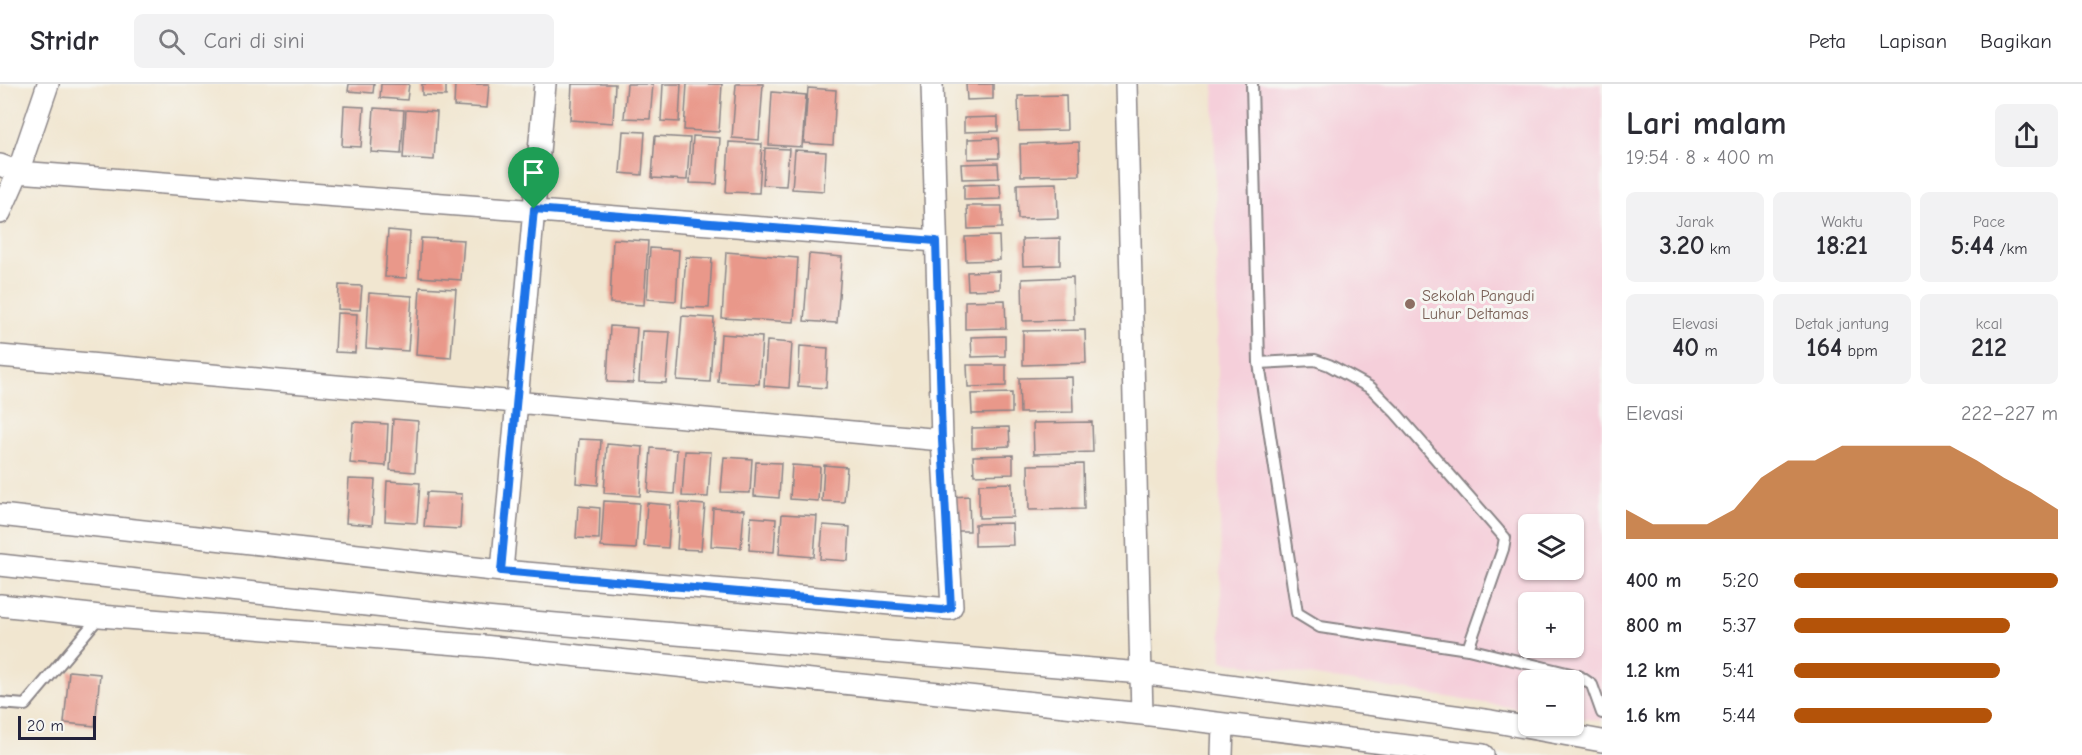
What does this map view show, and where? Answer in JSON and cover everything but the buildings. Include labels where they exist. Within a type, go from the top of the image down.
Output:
[{"type":"street","points":[[0,213],[9,168],[48,84]]},
{"type":"street","points":[[501,571],[545,84]]},
{"type":"street","points":[[0,515],[501,571],[949,609],[952,606],[942,440],[932,84]]},
{"type":"street","points":[[1126,84],[1142,714]]},
{"type":"street","points":[[9,168],[936,241]]},
{"type":"street","points":[[0,356],[942,440]]},
{"type":"street","points":[[0,565],[485,618],[1141,673],[1491,721],[1602,741]]},
{"type":"street","points":[[0,605],[100,616],[483,646],[1142,714],[1483,755]]},
{"type":"street","points":[[483,646],[485,618]]},
{"type":"street","points":[[1222,755],[1223,724]]},
{"type":"lane","points":[[1254,85],[1260,363],[1297,613],[1320,627],[1468,649],[1579,676],[1592,686],[1602,713]]},
{"type":"lane","points":[[1260,363],[1315,360],[1329,364],[1371,388],[1395,412],[1505,538],[1505,545],[1468,649]]},
{"type":"lane","points":[[0,703],[25,705],[100,616]]},
{"type":"shaded area","name":"Sekolah Pangudi Luhur Deltamas","points":[[1214,84],[1602,84],[1602,721],[1584,718],[1584,670],[1518,670],[1518,708],[1222,661]]},
{"type":"place","name":"Sekolah Pangudi Luhur Deltamas","points":[[1410,304]]},
{"type":"route","points":[[534,209],[936,241],[942,440],[951,608],[942,610],[501,571],[534,209]]}]
